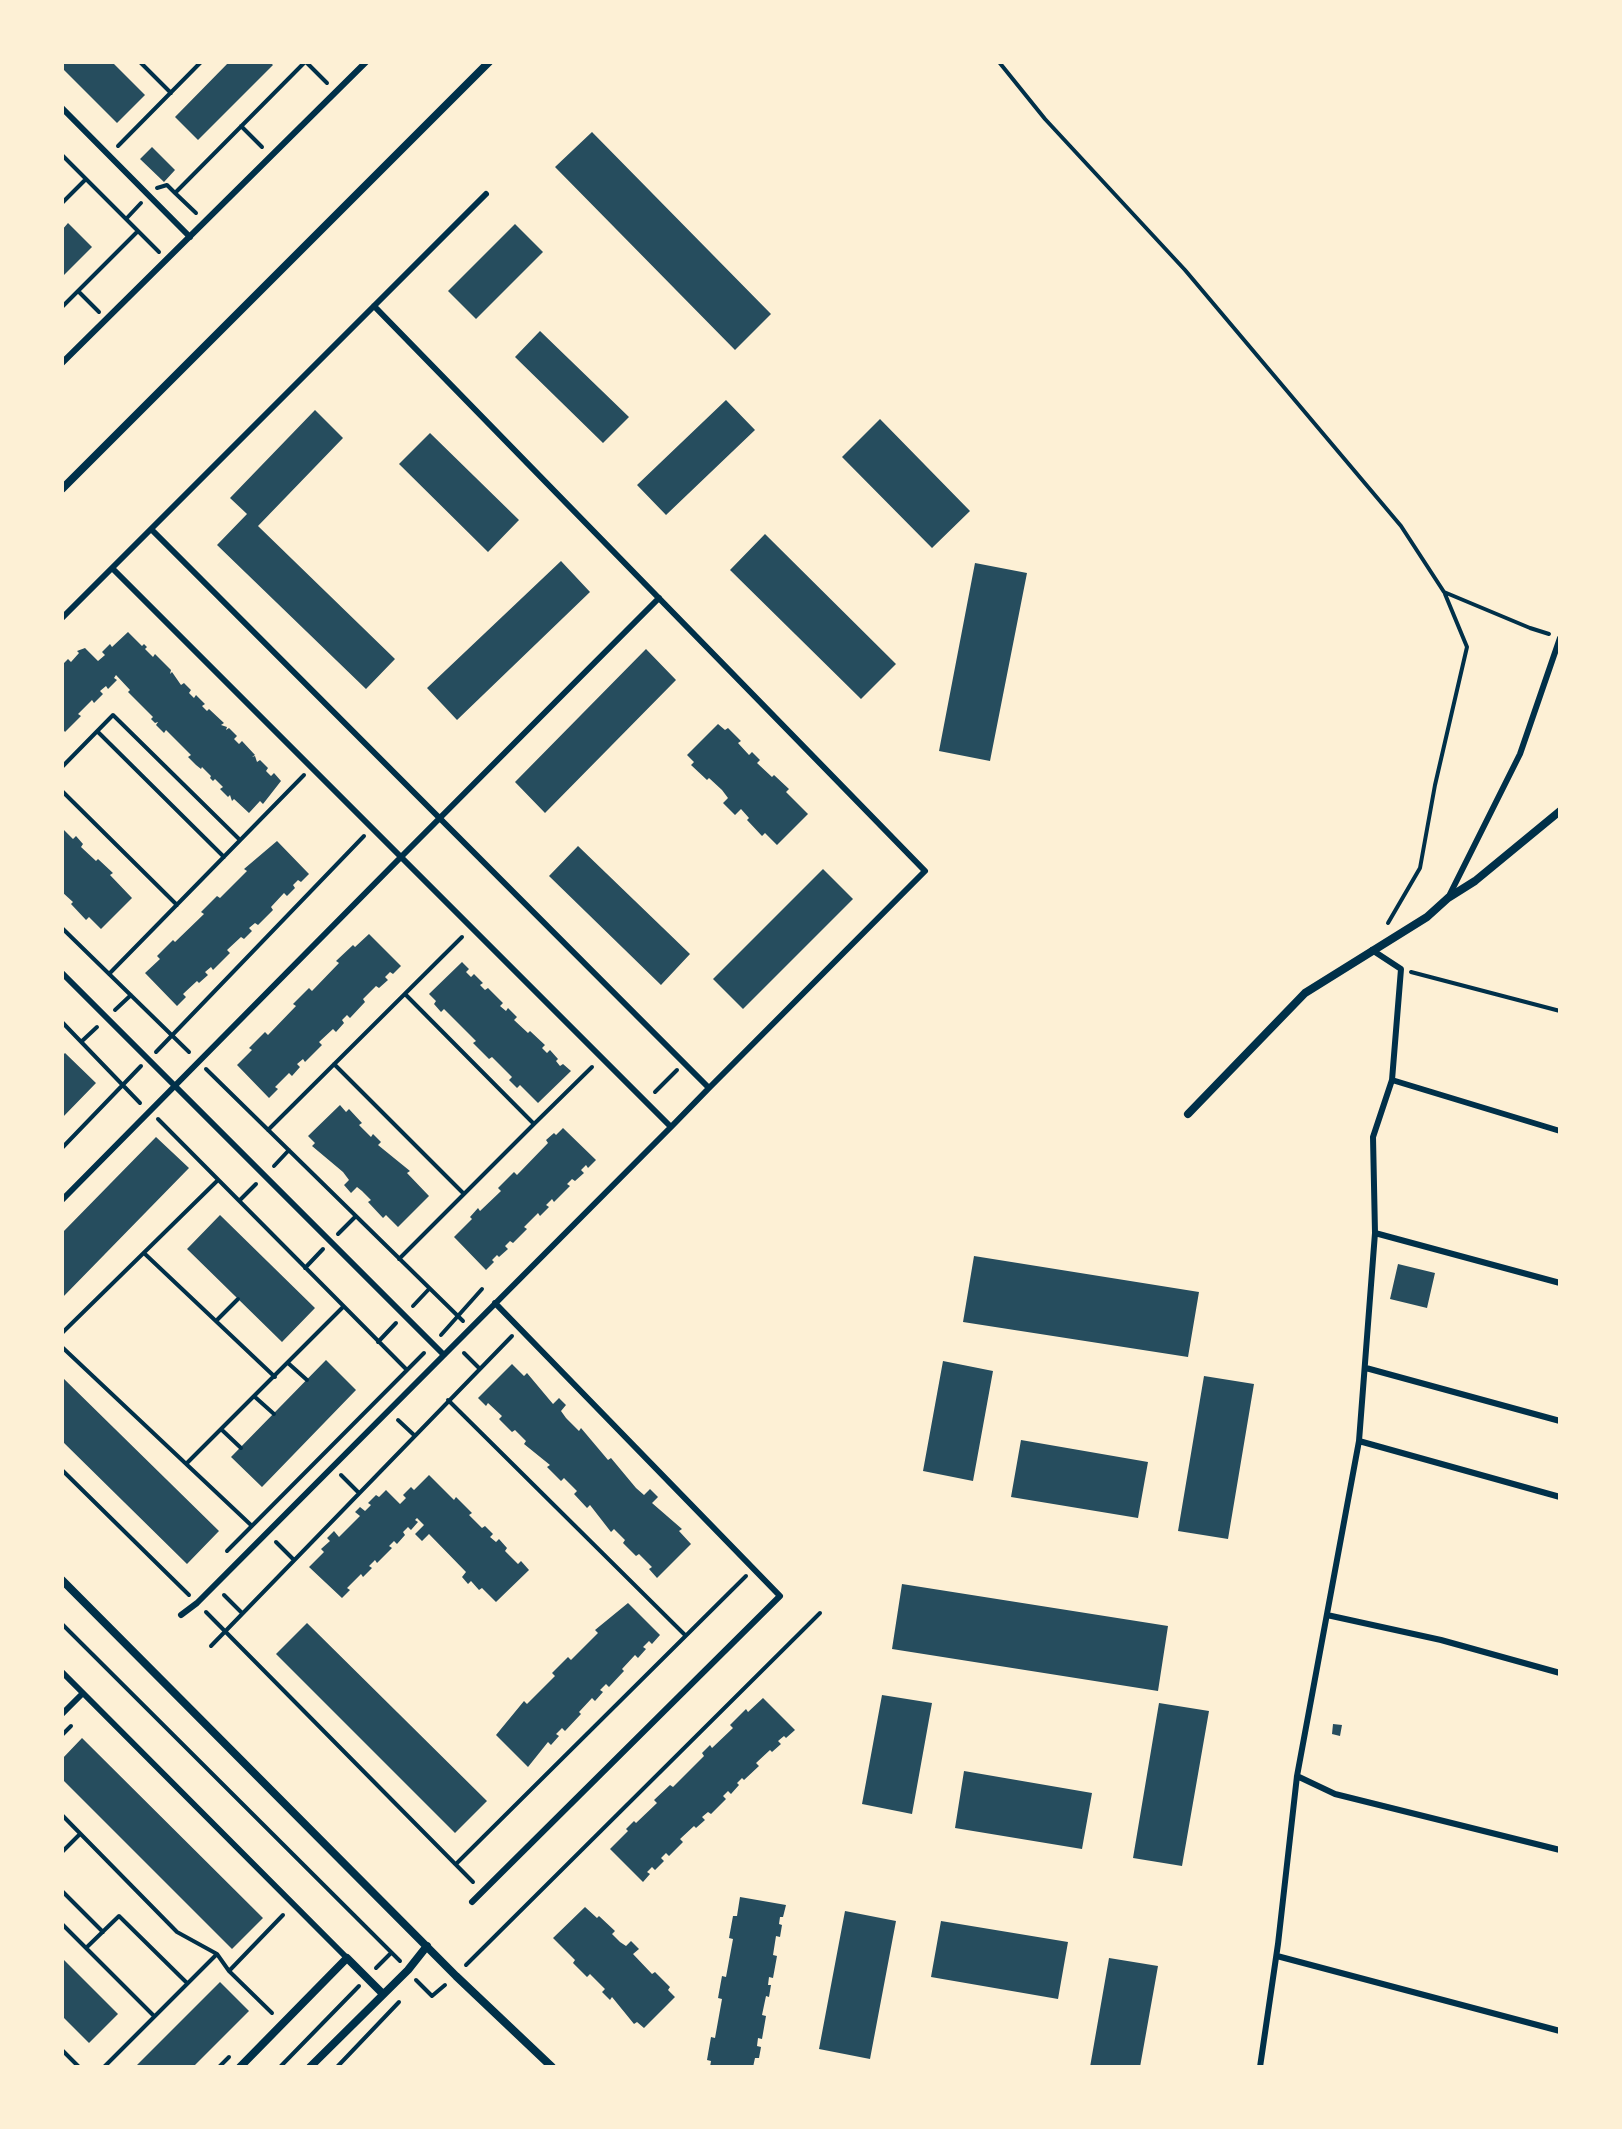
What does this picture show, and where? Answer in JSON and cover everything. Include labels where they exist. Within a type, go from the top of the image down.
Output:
[{"type":"street","points":[[62,489],[489,62]]},
{"type":"street","points":[[1188,1114],[1305,993],[1427,917],[1560,811]]},
{"type":"street","points":[[62,1580],[456,1976],[552,2067]]},
{"type":"street","points":[[310,2067],[408,1970],[427,1946]]},
{"type":"street","points":[[240,2067],[347,1958],[383,1994]]},
{"type":"lane","points":[[62,363],[366,62]]},
{"type":"lane","points":[[62,108],[190,237]]},
{"type":"lane","points":[[62,618],[486,194]]},
{"type":"lane","points":[[181,1615],[267,1533],[925,871],[374,306]]},
{"type":"lane","points":[[151,529],[709,1088]]},
{"type":"lane","points":[[112,568],[671,1127]]},
{"type":"lane","points":[[62,1200],[659,598]]},
{"type":"lane","points":[[1448,898],[1520,754],[1560,638]]},
{"type":"lane","points":[[1260,2067],[1277,1956],[1297,1776],[1359,1441],[1375,1233],[1373,1137],[1392,1080],[1401,969],[1372,950]]},
{"type":"lane","points":[[62,973],[444,1355]]},
{"type":"lane","points":[[1392,1080],[1560,1131]]},
{"type":"lane","points":[[1375,1233],[1560,1283]]},
{"type":"lane","points":[[472,1902],[780,1596],[495,1303]]},
{"type":"lane","points":[[1366,1368],[1560,1421]]},
{"type":"lane","points":[[1359,1441],[1560,1497]]},
{"type":"lane","points":[[1327,1615],[1441,1640],[1560,1673]]},
{"type":"lane","points":[[62,1672],[347,1958]]},
{"type":"lane","points":[[62,1714],[83,1693]]},
{"type":"lane","points":[[1297,1776],[1335,1794],[1560,1850]]},
{"type":"lane","points":[[1277,1956],[1560,2031]]},
{"type":"path","points":[[140,62],[171,93]]},
{"type":"path","points":[[116,148],[201,62]]},
{"type":"path","points":[[204,222],[175,193],[304,62],[336,92]]},
{"type":"path","points":[[999,62],[1045,119],[1185,270],[1381,502],[1401,526],[1444,592],[1467,647],[1435,785],[1420,868],[1388,923]]},
{"type":"path","points":[[241,126],[271,156]]},
{"type":"path","points":[[62,155],[167,260]]},
{"type":"path","points":[[62,203],[86,179]]},
{"type":"path","points":[[62,307],[138,231]]},
{"type":"path","points":[[78,291],[106,319]]},
{"type":"path","points":[[1444,592],[1560,638]]},
{"type":"path","points":[[62,767],[113,715],[240,840]]},
{"type":"path","points":[[97,731],[224,857]]},
{"type":"path","points":[[109,974],[312,768]]},
{"type":"path","points":[[62,791],[177,905]]},
{"type":"path","points":[[62,1148],[372,828]]},
{"type":"path","points":[[268,1130],[471,927]]},
{"type":"path","points":[[62,928],[470,1328]]},
{"type":"path","points":[[1401,969],[1560,1011]]},
{"type":"path","points":[[405,994],[534,1124]]},
{"type":"path","points":[[62,1022],[407,1370]]},
{"type":"path","points":[[399,1259],[601,1057]]},
{"type":"path","points":[[645,1101],[684,1062]]},
{"type":"path","points":[[334,1064],[464,1194]]},
{"type":"path","points":[[62,1333],[217,1181]]},
{"type":"path","points":[[145,1254],[275,1377]]},
{"type":"path","points":[[378,1342],[430,1289]]},
{"type":"path","points":[[223,1555],[459,1317],[482,1289]]},
{"type":"path","points":[[216,1321],[238,1299]]},
{"type":"path","points":[[187,1463],[343,1307]]},
{"type":"path","points":[[211,1646],[520,1329]]},
{"type":"path","points":[[454,1344],[479,1368]]},
{"type":"path","points":[[62,1347],[252,1526]]},
{"type":"path","points":[[288,1363],[307,1380]]},
{"type":"path","points":[[255,1397],[274,1414]]},
{"type":"path","points":[[448,1400],[685,1636]]},
{"type":"path","points":[[388,1410],[414,1435]]},
{"type":"path","points":[[221,1430],[241,1448]]},
{"type":"path","points":[[332,1467],[359,1493]]},
{"type":"path","points":[[62,1470],[482,1891]]},
{"type":"path","points":[[267,1533],[294,1560]]},
{"type":"path","points":[[456,1864],[753,1569]]},
{"type":"path","points":[[186,1593],[195,1584]]},
{"type":"path","points":[[62,1624],[432,1996],[456,1976],[820,1613]]},
{"type":"path","points":[[62,1815],[177,1932],[217,1954],[229,1971],[272,2013]]},
{"type":"path","points":[[62,1852],[80,1834]]},
{"type":"path","points":[[62,1891],[103,1932]]},
{"type":"path","points":[[229,1971],[283,1915]]},
{"type":"path","points":[[86,1948],[119,1916],[187,1983]]},
{"type":"path","points":[[62,1924],[154,2016]]},
{"type":"path","points":[[280,2067],[391,1953]]},
{"type":"path","points":[[104,2067],[217,1954]]},
{"type":"path","points":[[337,2067],[407,1993]]},
{"type":"path","points":[[62,2050],[79,2067]]},
{"type":"building","points":[[62,62],[112,62],[145,95],[117,123],[62,68]]},
{"type":"building","points":[[229,62],[270,62],[273,65],[198,140],[175,117]]},
{"type":"building","points":[[592,132],[771,314],[735,350],[555,167]]},
{"type":"building","points":[[152,147],[175,170],[164,182],[140,159]]},
{"type":"building","points":[[68,223],[92,247],[62,277],[62,230]]},
{"type":"building","points":[[515,224],[543,252],[476,319],[448,291]]},
{"type":"building","points":[[540,331],[629,417],[603,443],[515,357]]},
{"type":"building","points":[[726,400],[755,430],[666,515],[637,485]]},
{"type":"building","points":[[315,410],[343,438],[258,526],[395,659],[366,689],[217,545],[247,514],[230,498]]},
{"type":"building","points":[[880,419],[970,511],[932,548],[842,457]]},
{"type":"building","points":[[430,433],[519,520],[488,552],[399,464]]},
{"type":"building","points":[[765,534],[896,664],[861,699],[730,570]]},
{"type":"building","points":[[561,561],[590,592],[457,720],[427,688]]},
{"type":"building","points":[[975,563],[1027,573],[990,761],[939,751]]},
{"type":"building","points":[[128,632],[171,670],[170,674],[172,672],[181,685],[184,683],[191,690],[189,693],[194,698],[196,695],[205,704],[202,706],[207,711],[209,709],[224,723],[221,725],[227,727],[226,730],[229,728],[237,736],[234,739],[239,744],[242,741],[255,755],[252,757],[255,756],[257,762],[260,760],[268,768],[266,771],[271,776],[274,773],[281,781],[263,804],[260,801],[249,813],[234,799],[232,801],[230,795],[228,797],[220,789],[223,787],[188,757],[191,755],[166,730],[164,733],[156,725],[158,722],[151,719],[153,717],[116,675],[114,678],[117,680],[108,689],[106,686],[100,691],[103,694],[78,714],[81,716],[65,732],[62,728],[62,665],[68,659],[71,662],[79,653],[77,651],[85,648],[98,661],[110,644],[112,647]]},
{"type":"building","points":[[646,649],[676,680],[545,813],[515,782]]},
{"type":"building","points":[[718,724],[725,730],[728,728],[749,755],[752,752],[760,760],[757,763],[789,789],[786,792],[808,814],[777,845],[765,833],[762,836],[741,809],[735,815],[723,803],[728,798],[722,790],[691,765],[694,762],[687,755]]},
{"type":"building","points":[[62,828],[73,839],[76,836],[83,844],[81,847],[113,873],[110,875],[132,898],[101,929],[89,917],[86,920],[62,892]]},
{"type":"building","points":[[277,841],[309,874],[293,885],[295,888],[287,896],[284,893],[258,925],[255,923],[249,928],[252,931],[244,939],[241,937],[227,950],[230,953],[213,970],[211,967],[205,972],[208,975],[183,994],[186,997],[177,1006],[145,973],[160,959],[157,956],[204,914],[201,912],[217,896],[220,898],[247,871],[244,869]]},
{"type":"building","points":[[578,846],[690,954],[661,985],[549,876]]},
{"type":"building","points":[[823,869],[853,899],[743,1009],[713,979]]},
{"type":"building","points":[[369,934],[401,966],[393,974],[390,972],[385,977],[388,980],[379,988],[376,986],[363,999],[365,1002],[350,1018],[347,1015],[342,1020],[344,1023],[336,1032],[333,1029],[319,1042],[322,1045],[305,1062],[303,1059],[297,1064],[300,1067],[275,1087],[278,1089],[269,1098],[237,1065],[252,1050],[249,1048],[265,1032],[268,1035],[309,988],[312,991],[339,963],[336,961]]},
{"type":"building","points":[[462,962],[469,969],[466,972],[471,977],[474,974],[485,990],[488,988],[503,1003],[500,1006],[506,1011],[508,1008],[517,1017],[514,1020],[545,1045],[542,1048],[547,1053],[550,1050],[560,1066],[563,1064],[571,1071],[538,1103],[520,1085],[517,1088],[509,1080],[512,1077],[473,1043],[476,1041],[444,1009],[441,1012],[434,1004],[436,1001],[429,994]]},
{"type":"building","points":[[65,1053],[96,1083],[62,1118],[62,1056]]},
{"type":"building","points":[[340,1105],[346,1112],[349,1109],[362,1123],[359,1125],[381,1142],[378,1145],[410,1171],[407,1173],[429,1196],[398,1227],[386,1215],[383,1218],[357,1187],[351,1193],[344,1185],[349,1180],[343,1172],[312,1146],[315,1143],[308,1136]]},
{"type":"building","points":[[563,1128],[596,1160],[588,1168],[586,1165],[581,1170],[584,1173],[575,1181],[572,1179],[567,1184],[570,1186],[554,1202],[552,1199],[546,1205],[549,1207],[540,1216],[538,1213],[524,1227],[527,1229],[513,1243],[510,1241],[505,1246],[508,1249],[499,1257],[497,1255],[486,1270],[454,1237],[478,1208],[480,1211],[501,1191],[498,1188],[514,1172],[517,1175],[548,1143],[546,1140]]},
{"type":"building","points":[[156,1137],[189,1168],[62,1298],[62,1233]]},
{"type":"building","points":[[220,1215],[315,1308],[282,1342],[187,1249]]},
{"type":"building","points":[[974,1256],[1199,1292],[1188,1357],[963,1322]]},
{"type":"building","points":[[1398,1264],[1435,1273],[1427,1308],[1390,1299]]},
{"type":"building","points":[[326,1360],[356,1390],[262,1487],[231,1457]]},
{"type":"building","points":[[943,1361],[993,1371],[973,1481],[923,1471]]},
{"type":"building","points":[[512,1364],[524,1376],[527,1373],[553,1404],[559,1398],[566,1405],[561,1411],[566,1418],[579,1431],[581,1428],[644,1495],[650,1489],[658,1497],[652,1503],[682,1529],[679,1531],[691,1544],[657,1578],[649,1569],[652,1567],[623,1543],[625,1540],[614,1529],[611,1532],[590,1505],[587,1508],[574,1494],[577,1491],[564,1478],[561,1481],[547,1467],[550,1465],[524,1444],[526,1441],[515,1430],[512,1432],[499,1419],[502,1416],[478,1398]]},
{"type":"building","points":[[1204,1376],[1254,1384],[1228,1539],[1178,1531]]},
{"type":"building","points":[[62,1377],[219,1531],[187,1564],[62,1441]]},
{"type":"building","points":[[1021,1440],[1148,1462],[1138,1518],[1011,1497]]},
{"type":"building","points":[[429,1475],[472,1513],[469,1515],[482,1528],[485,1526],[493,1534],[490,1537],[496,1542],[499,1539],[507,1548],[505,1551],[518,1564],[521,1561],[529,1570],[496,1602],[482,1588],[479,1590],[471,1581],[468,1584],[462,1577],[466,1572],[429,1534],[422,1541],[415,1534],[424,1525],[417,1518],[415,1520],[418,1522],[411,1530],[408,1527],[397,1544],[394,1541],[389,1546],[392,1548],[377,1563],[375,1560],[369,1566],[372,1568],[363,1577],[361,1574],[347,1588],[350,1590],[342,1598],[309,1567],[324,1552],[321,1549],[330,1541],[327,1538],[334,1531],[339,1537],[360,1516],[355,1512],[360,1507],[365,1511],[376,1495],[379,1497],[386,1490],[400,1504],[411,1487],[414,1490]]},
{"type":"building","points":[[902,1584],[1168,1626],[1158,1691],[892,1649]]},
{"type":"building","points":[[628,1603],[660,1635],[652,1644],[649,1641],[643,1647],[646,1649],[638,1658],[635,1655],[609,1687],[606,1684],[600,1690],[603,1692],[595,1701],[592,1698],[565,1731],[562,1728],[556,1734],[559,1736],[551,1745],[548,1742],[528,1767],[496,1735],[524,1701],[527,1704],[555,1676],[552,1673],[568,1657],[571,1660],[598,1633],[595,1630]]},
{"type":"building","points":[[307,1623],[487,1801],[455,1833],[276,1654]]},
{"type":"building","points":[[882,1695],[932,1703],[912,1814],[862,1804]]},
{"type":"building","points":[[763,1698],[795,1730],[778,1741],[781,1744],[756,1763],[759,1766],[737,1783],[739,1785],[731,1794],[728,1791],[723,1796],[726,1799],[711,1814],[708,1812],[702,1817],[705,1820],[680,1839],[683,1842],[669,1856],[666,1853],[661,1858],[664,1861],[655,1870],[652,1867],[647,1872],[650,1874],[643,1882],[610,1849],[634,1821],[636,1823],[657,1803],[654,1800],[670,1785],[673,1787],[704,1756],[702,1753],[710,1745],[712,1748],[733,1728],[730,1725],[746,1709],[748,1712]]},
{"type":"building","points":[[1159,1703],[1209,1711],[1182,1866],[1133,1858]]},
{"type":"building","points":[[1333,1724],[1342,1725],[1340,1736],[1332,1734]]},
{"type":"building","points":[[82,1738],[263,1918],[232,1949],[62,1779],[62,1759]]},
{"type":"building","points":[[964,1771],[1092,1793],[1082,1849],[955,1828]]},
{"type":"building","points":[[740,1897],[786,1905],[783,1917],[780,1917],[779,1924],[782,1925],[780,1937],[776,1936],[773,1955],[777,1956],[773,1978],[769,1977],[769,1997],[766,1996],[762,2015],[766,2016],[762,2039],[758,2038],[757,2046],[761,2047],[753,2067],[710,2067],[711,2061],[707,2060],[711,2037],[715,2038],[722,1999],[718,1998],[722,1976],[726,1977],[733,1939],[729,1938]]},
{"type":"building","points":[[585,1907],[615,1931],[612,1934],[620,1942],[626,1946],[631,1941],[639,1949],[633,1954],[670,1987],[668,1990],[675,1997],[644,2028],[637,2022],[634,2024],[612,1997],[610,2000],[602,1992],[605,1989],[590,1974],[587,1977],[553,1938]]},
{"type":"building","points":[[845,1911],[896,1921],[870,2059],[819,2049]]},
{"type":"building","points":[[941,1921],[1068,1942],[1058,1999],[931,1977]]},
{"type":"building","points":[[62,1958],[118,2014],[89,2043],[62,2016]]},
{"type":"building","points":[[1109,1958],[1158,1966],[1140,2067],[1090,2067]]},
{"type":"building","points":[[220,1982],[249,2011],[193,2067],[135,2067]]}]
